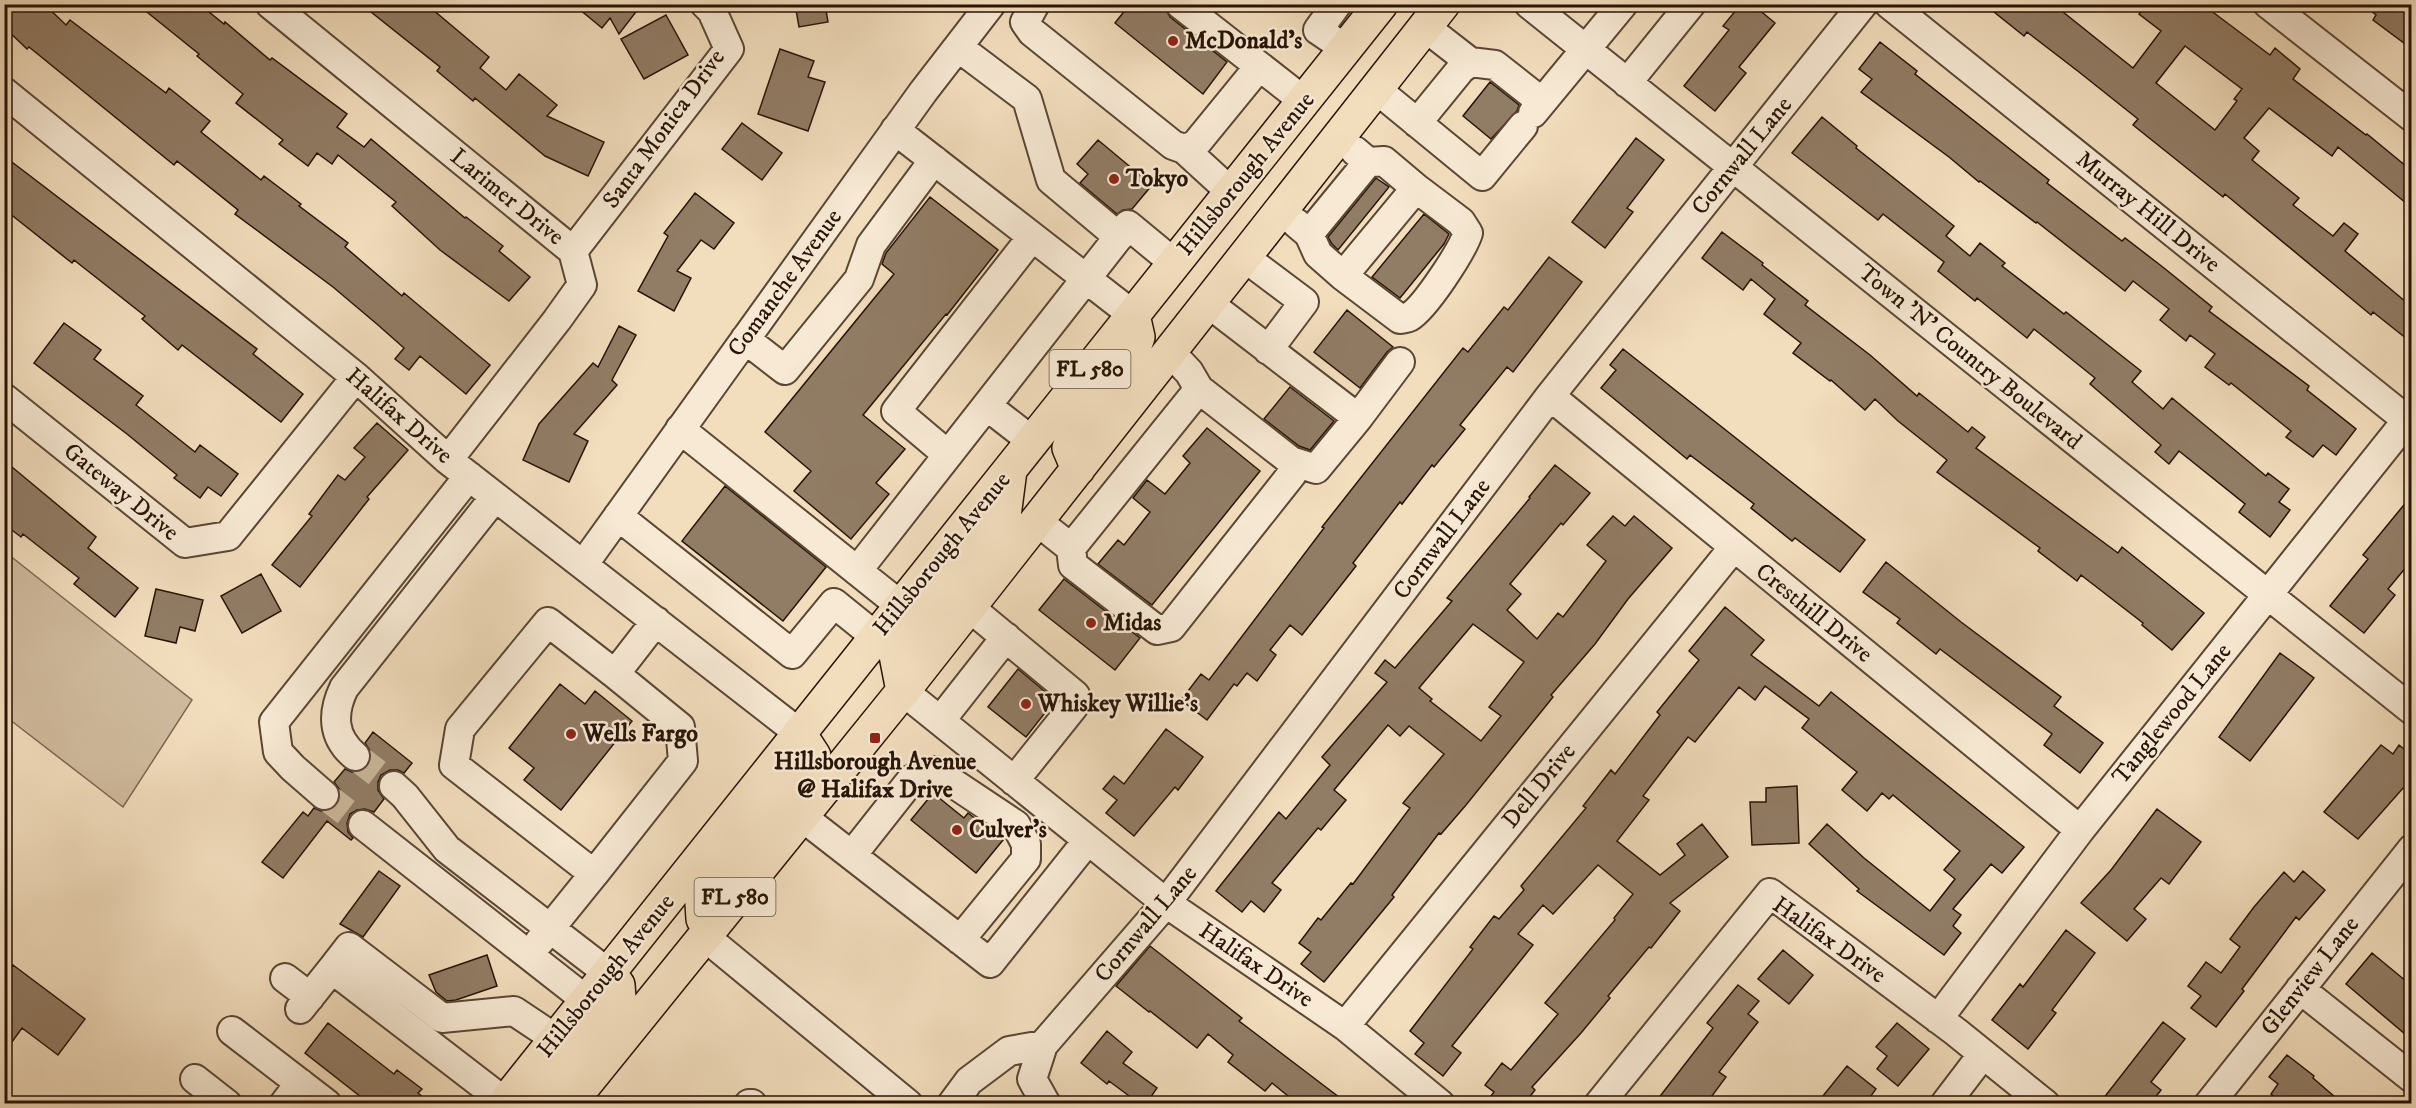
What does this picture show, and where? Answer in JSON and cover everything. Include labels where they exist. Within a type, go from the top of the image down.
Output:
[{"type":"main road","name":"Hillsborough Avenue","points":[[505,1103],[1381,4]]},
{"type":"main road","name":"Hillsborough Avenue","points":[[569,1104],[903,691],[1434,16]]},
{"type":"main road","points":[[1077,469],[1069,448],[1075,434],[1130,357],[1138,337],[1133,315]]},
{"type":"main road","points":[[903,691],[896,655],[1004,516],[1010,470]]},
{"type":"main road","points":[[704,936],[702,903],[814,756],[800,733]]},
{"type":"main road","points":[[538,1104],[619,998],[618,985],[608,973]]},
{"type":"street","name":"Larimer Drive","points":[[270,4],[573,250],[582,285],[458,468]]},
{"type":"street","name":"Santa Monica Drive","points":[[573,250],[729,49],[712,10],[705,4]]},
{"type":"street","name":"Comanche Avenue","points":[[583,565],[895,130],[991,4]]},
{"type":"street","points":[[1035,4],[1025,22],[1032,32],[1173,145],[1185,149],[1231,192]]},
{"type":"street","points":[[1180,4],[1304,100]]},
{"type":"street","points":[[1338,4],[1318,30],[1346,49]]},
{"type":"street","name":"Town 'N' Country Boulevard","points":[[1529,4],[2412,710]]},
{"type":"street","points":[[1377,89],[1482,176],[1587,51],[1623,4]]},
{"type":"street","points":[[1627,83],[1690,4]]},
{"type":"street","name":"Cornwall Lane","points":[[1046,1104],[1032,1079],[1043,1045],[1167,903],[1550,396],[1863,4]]},
{"type":"street","name":"Murray Hill Drive","points":[[1889,4],[2409,417]]},
{"type":"street","points":[[2268,4],[2412,117]]},
{"type":"street","points":[[1434,16],[1470,62]]},
{"type":"street","points":[[958,47],[1027,99],[1051,180],[1119,237]]},
{"type":"street","points":[[1417,123],[1461,69],[1470,62],[1495,65],[1532,114]]},
{"type":"street","points":[[1185,149],[1195,145],[1253,74],[1255,64]]},
{"type":"street","name":"Halifax Drive","points":[[4,92],[356,377],[458,468],[800,733]]},
{"type":"street","points":[[895,130],[1133,315]]},
{"type":"street","points":[[1280,211],[1309,234],[1318,254],[1400,319],[1408,317],[1419,307],[1463,248],[1468,233],[1461,222],[1384,161],[1368,162],[1338,137]]},
{"type":"street","points":[[745,339],[785,370],[859,279],[871,245],[933,160]]},
{"type":"street","points":[[1309,234],[1368,162]]},
{"type":"street","points":[[1343,276],[1416,188]]},
{"type":"street","points":[[857,571],[1128,225],[1174,263]]},
{"type":"street","points":[[948,455],[896,411],[1032,237]]},
{"type":"street","points":[[1244,257],[1304,302],[1268,350]]},
{"type":"street","points":[[1208,303],[1358,418]]},
{"type":"street","points":[[1169,351],[1189,372],[1199,389],[1291,461],[1316,469],[1400,362]]},
{"type":"street","name":"Gateway Drive","points":[[4,398],[185,543],[228,536],[356,377]]},
{"type":"street","points":[[1071,548],[1199,389]]},
{"type":"street","name":"Cresthill Drive","points":[[1550,396],[2079,830]]},
{"type":"street","points":[[987,406],[1032,441]]},
{"type":"street","name":"Tanglewood Lane","points":[[1938,1019],[2079,830],[2409,417]]},
{"type":"street","points":[[680,429],[901,606]]},
{"type":"street","points":[[1037,521],[1071,548],[1073,565],[1157,630],[1172,627],[1292,474],[1291,461]]},
{"type":"street","points":[[324,795],[278,752],[274,722],[458,468]]},
{"type":"street","points":[[355,756],[349,751],[341,737],[335,718],[337,704],[344,688],[495,496]]},
{"type":"street","points":[[618,516],[792,654],[834,603],[876,637]]},
{"type":"street","name":"Dell Drive","points":[[1345,1026],[1734,547]]},
{"type":"street","points":[[969,607],[1075,695],[1074,706],[1014,781]]},
{"type":"street","points":[[529,955],[594,874],[683,761],[680,727],[548,621],[460,729],[454,765],[594,874]]},
{"type":"street","points":[[615,674],[656,621]]},
{"type":"street","points":[[940,721],[1006,638]]},
{"type":"street","name":"Halifax Drive","points":[[903,691],[1167,903],[1345,1026],[1440,1104]]},
{"type":"street","points":[[852,855],[912,779],[935,771],[1016,825],[1026,844],[1026,859],[960,940]]},
{"type":"street","points":[[394,786],[405,796],[447,849],[608,973]]},
{"type":"street","points":[[801,816],[990,963],[1088,840]]},
{"type":"street","points":[[363,825],[586,1000]]},
{"type":"street","name":"Glenview Lane","points":[[2209,1104],[2412,849]]},
{"type":"street","name":"Halifax Drive","points":[[1599,1104],[1770,893],[1938,1019],[2045,1104]]},
{"type":"street","points":[[704,936],[908,1104]]},
{"type":"street","points":[[285,978],[305,1003],[349,946],[442,1018],[514,1011],[556,1039]]},
{"type":"street","points":[[332,969],[505,1103]]},
{"type":"street","points":[[2300,989],[2412,1078]]},
{"type":"street","points":[[440,1052],[468,1016]]},
{"type":"street","points":[[232,1031],[292,1093],[327,1104]]},
{"type":"street","points":[[952,1104],[969,1081],[1009,1051],[1043,1045]]},
{"type":"street","points":[[1945,1104],[1983,1054]]},
{"type":"street","points":[[195,1079],[227,1104]]},
{"type":"shaded area","points":[[4,551],[192,700],[123,807],[5,716]]},
{"type":"building","points":[[4,4],[44,4],[66,25],[70,20],[166,93],[169,88],[210,121],[201,132],[261,180],[264,176],[301,204],[299,206],[348,243],[345,247],[402,296],[404,293],[490,365],[466,394],[420,356],[409,370],[395,359],[404,348],[333,287],[235,214],[238,210],[177,161],[174,165],[29,47],[27,49],[4,27]]},
{"type":"building","points":[[137,4],[199,4],[224,24],[225,22],[270,60],[272,58],[347,114],[337,127],[364,147],[371,139],[465,218],[503,246],[499,251],[530,277],[509,301],[440,250],[392,206],[396,202],[338,155],[332,164],[317,153],[308,166],[279,144],[283,140],[236,103],[243,94],[197,56],[199,54]]},
{"type":"building","points":[[361,4],[426,4],[489,57],[480,68],[506,90],[519,74],[557,105],[547,116],[604,142],[588,176],[545,156],[475,98],[473,101],[437,71],[440,67]]},
{"type":"building","points":[[573,4],[642,4],[619,34],[610,18],[602,28]]},
{"type":"building","points":[[795,4],[825,4],[828,22],[799,27]]},
{"type":"building","name":"McDonald's","points":[[1130,4],[1163,4],[1170,17],[1227,62],[1203,94],[1115,23]]},
{"type":"building","points":[[1741,4],[1752,4],[1775,23],[1739,67],[1746,73],[1715,111],[1684,86],[1729,30],[1723,26]]},
{"type":"building","points":[[1984,4],[2053,4],[2133,68],[2161,31],[2139,14],[2147,4],[2202,4],[2270,55],[2275,48],[2300,69],[2293,79],[2412,171],[2412,208],[2338,147],[2332,156],[2269,108],[2244,138],[2259,151],[2252,160],[2299,198],[2293,205],[2333,236],[2344,223],[2358,234],[2345,251],[2412,307],[2412,343],[2373,312],[2371,315],[2225,194],[2223,197],[2133,125],[2138,119],[2079,72],[2027,32],[2024,36]],"holes":[[[2185,46],[2242,89],[2234,99],[2237,101],[2215,130],[2156,83]]]},
{"type":"building","points":[[2363,4],[2412,4],[2412,49],[2373,20],[2376,15]]},
{"type":"building","points":[[666,15],[688,55],[644,79],[621,39]]},
{"type":"building","points":[[1880,42],[1917,71],[1915,74],[2049,180],[2047,183],[2122,241],[2125,238],[2164,268],[2212,307],[2209,311],[2309,386],[2307,390],[2356,429],[2336,455],[2323,445],[2313,457],[2286,437],[2291,431],[2231,383],[2229,385],[2205,367],[2215,354],[2190,335],[2186,341],[2160,320],[2169,309],[2133,281],[2125,291],[2037,222],[1979,182],[1861,92],[1872,79],[1859,69]]},
{"type":"building","points":[[780,49],[814,61],[808,77],[825,82],[808,131],[758,114]]},
{"type":"building","points":[[1490,82],[1519,105],[1517,111],[1491,139],[1463,116]]},
{"type":"building","points":[[1822,117],[1857,146],[1856,148],[1954,226],[1946,236],[1970,256],[1980,243],[2005,263],[2002,266],[2064,314],[2066,312],[2141,371],[2132,382],[2163,409],[2172,398],[2266,476],[2268,473],[2289,489],[2279,502],[2290,510],[2270,537],[2239,512],[2245,504],[2179,451],[2169,464],[2155,452],[2161,445],[2090,384],[2095,378],[2034,329],[2027,338],[1977,298],[1975,301],[1938,271],[1944,262],[1883,214],[1878,220],[1792,153]]},
{"type":"building","points":[[742,123],[782,153],[762,180],[722,149]]},
{"type":"building","points":[[1636,138],[1664,160],[1627,208],[1633,212],[1605,248],[1572,222]]},
{"type":"building","name":"Tokyo","points":[[1098,140],[1152,185],[1132,209],[1123,210],[1117,214],[1080,183],[1088,174],[1077,164]]},
{"type":"building","points":[[4,156],[257,349],[253,354],[303,394],[281,422],[182,345],[178,350],[142,319],[145,316],[74,260],[72,263],[4,209]]},
{"type":"building","points":[[1376,178],[1389,187],[1338,250],[1328,237]]},
{"type":"building","points":[[695,193],[734,223],[714,249],[701,240],[677,271],[691,278],[674,311],[638,291],[668,236],[664,233]]},
{"type":"building","points":[[930,197],[998,250],[863,415],[905,449],[876,483],[889,494],[851,539],[794,491],[811,471],[765,432],[894,274],[882,264],[886,253]]},
{"type":"building","points":[[1424,214],[1449,234],[1444,244],[1400,298],[1372,277]]},
{"type":"building","points":[[1722,232],[1763,263],[1762,265],[1808,301],[1805,305],[1870,355],[1917,396],[1919,393],[1968,432],[1972,427],[1985,437],[1976,448],[2118,553],[2122,547],[2204,613],[2172,650],[2142,625],[2143,623],[2081,575],[2077,581],[2038,551],[2040,548],[1937,472],[1947,460],[1898,421],[1875,399],[1865,410],[1831,380],[1793,353],[1801,343],[1764,314],[1775,299],[1751,279],[1743,290],[1702,258]]},
{"type":"building","points":[[1549,257],[1582,282],[1513,372],[1507,367],[1460,425],[1465,429],[1434,467],[1432,465],[1402,504],[1400,502],[1353,563],[1356,566],[1302,635],[1290,625],[1270,650],[1276,655],[1257,681],[1247,673],[1237,686],[1234,684],[1207,720],[1181,700],[1201,674],[1209,680],[1324,528],[1322,527],[1463,348],[1468,352],[1504,307],[1508,310]]},
{"type":"building","points":[[1347,310],[1393,347],[1360,388],[1314,352]]},
{"type":"building","points":[[64,323],[101,350],[94,359],[143,396],[136,405],[195,452],[200,445],[238,474],[221,496],[208,487],[200,498],[174,478],[177,475],[127,434],[34,363]]},
{"type":"building","points":[[619,326],[636,335],[612,380],[617,385],[574,434],[588,441],[569,482],[523,460],[539,424],[593,363],[598,367]]},
{"type":"building","points":[[1623,349],[1865,540],[1840,572],[1795,538],[1792,541],[1751,508],[1754,504],[1690,455],[1687,459],[1601,388],[1616,370],[1610,365]]},
{"type":"building","points":[[1290,387],[1334,421],[1310,450],[1299,446],[1264,419]]},
{"type":"building","points":[[377,423],[408,450],[367,497],[369,499],[300,587],[272,565],[312,516],[309,514],[338,475],[345,480],[365,457],[354,448]]},
{"type":"building","points":[[1207,428],[1260,471],[1152,605],[1098,564],[1118,540],[1124,545],[1150,512],[1133,498],[1147,480],[1165,494],[1190,463],[1183,456]]},
{"type":"building","points":[[1555,465],[1590,493],[1563,525],[1561,523],[1510,584],[1521,594],[1507,610],[1537,639],[1558,613],[1563,617],[1606,561],[1587,545],[1613,516],[1625,526],[1634,516],[1672,548],[1551,695],[1553,697],[1466,805],[1441,834],[1439,833],[1392,895],[1394,897],[1324,982],[1301,964],[1311,952],[1299,943],[1318,918],[1321,920],[1351,883],[1353,884],[1410,808],[1403,803],[1444,754],[1409,726],[1400,736],[1388,725],[1334,790],[1346,800],[1321,830],[1318,828],[1272,883],[1281,890],[1264,912],[1251,901],[1242,912],[1216,891],[1279,812],[1286,819],[1330,765],[1322,757],[1387,682],[1375,673],[1385,660],[1395,668],[1452,601],[1447,598]],"holes":[[[1473,624],[1524,662],[1489,707],[1501,716],[1481,741],[1430,701],[1432,699],[1419,688]]]},
{"type":"building","points":[[12,467],[96,537],[88,548],[138,588],[115,617],[74,584],[79,578],[23,534],[21,537],[4,524],[4,477]]},
{"type":"building","points":[[725,486],[826,567],[783,621],[682,541]]},
{"type":"building","points":[[2412,495],[2412,560],[2388,589],[2395,595],[2364,633],[2330,606],[2368,559],[2363,555]]},
{"type":"building","points":[[1886,562],[2061,697],[2054,706],[2103,743],[2080,773],[2044,745],[2052,734],[1940,649],[1936,654],[1897,623],[1900,619],[1863,592]]},
{"type":"building","points":[[261,574],[281,611],[242,633],[221,596]]},
{"type":"building","points":[[1064,579],[1140,638],[1115,670],[1039,610]]},
{"type":"building","points":[[156,589],[203,600],[195,631],[180,627],[176,643],[145,636]]},
{"type":"building","points":[[1725,607],[1764,640],[1751,655],[1819,706],[1831,692],[2024,847],[2002,873],[1991,864],[1953,909],[1961,915],[1953,926],[1961,933],[1944,955],[1857,891],[1859,889],[1809,844],[1827,824],[1864,858],[1930,911],[1955,879],[1944,870],[1960,851],[1893,795],[1889,799],[1882,793],[1867,811],[1842,790],[1857,772],[1802,728],[1809,719],[1765,686],[1755,700],[1739,687],[1695,742],[1688,737],[1643,796],[1649,800],[1617,841],[1660,875],[1685,855],[1677,844],[1702,824],[1728,857],[1670,903],[1680,911],[1608,996],[1610,998],[1581,1033],[1532,1087],[1535,1090],[1524,1104],[1485,1104],[1494,1092],[1485,1085],[1502,1063],[1511,1070],[1558,1014],[1545,1003],[1615,920],[1614,918],[1633,894],[1598,865],[1553,914],[1543,905],[1518,934],[1533,945],[1452,1046],[1461,1053],[1443,1076],[1415,1054],[1424,1043],[1410,1031],[1473,949],[1470,947],[1494,916],[1499,919],[1524,890],[1521,886],[1586,808],[1583,806],[1611,770],[1615,774],[1660,715],[1657,712],[1699,660],[1689,651]]},
{"type":"building","points":[[2280,653],[2314,678],[2250,761],[2219,737]]},
{"type":"building","points":[[1018,669],[1055,700],[1026,737],[988,707]]},
{"type":"building","name":"Wells Fargo","points":[[560,684],[585,704],[595,691],[632,721],[561,810],[524,780],[534,768],[509,748]]},
{"type":"building","points":[[1166,729],[1203,757],[1178,790],[1175,787],[1134,836],[1106,813],[1117,800],[1103,789],[1114,776],[1124,784]]},
{"type":"building","points":[[373,732],[412,763],[404,773],[390,770],[381,775],[378,790],[384,799],[374,812],[365,809],[350,814],[347,823],[348,832],[353,838],[351,840],[327,821],[283,878],[262,862],[303,812],[308,816],[314,808],[329,811],[337,805],[340,790],[334,782],[345,769],[359,772],[367,767],[371,761],[371,752],[365,743]]},
{"type":"building","points":[[2381,745],[2393,754],[2399,745],[2412,755],[2412,778],[2358,839],[2324,812]]},
{"type":"building","points":[[1797,786],[1799,843],[1752,845],[1750,802],[1766,802],[1766,788]]},
{"type":"building","name":"Culver's","points":[[933,793],[964,818],[968,813],[1003,840],[976,873],[911,820]]},
{"type":"building","points":[[2157,809],[2201,842],[2169,884],[2161,878],[2134,909],[2146,919],[2127,941],[2081,903],[2111,870]]},
{"type":"building","points":[[379,871],[400,886],[363,937],[340,924]]},
{"type":"building","points":[[2303,871],[2325,890],[2299,920],[2296,917],[2216,1027],[2191,1008],[2201,996],[2188,986],[2206,962],[2221,973],[2240,947],[2230,939],[2254,907],[2284,872],[2294,882]]},
{"type":"building","points":[[2066,930],[2095,953],[2052,1010],[2056,1013],[2028,1049],[1992,1020],[2020,984],[2023,987]]},
{"type":"building","points":[[1150,946],[1242,1018],[1239,1021],[1348,1104],[1298,1104],[1272,1083],[1265,1091],[1228,1062],[1233,1055],[1208,1034],[1197,1048],[1116,986]]},
{"type":"building","points":[[1783,950],[1813,975],[1789,1004],[1758,979]]},
{"type":"building","points":[[2372,953],[2412,986],[2412,1040],[2346,984]]},
{"type":"building","points":[[487,955],[497,986],[447,1001],[436,992],[429,975]]},
{"type":"building","points":[[13,965],[85,1019],[58,1055],[22,1028],[4,1053],[4,977]]},
{"type":"building","points":[[1738,985],[1759,1001],[1748,1014],[1758,1022],[1719,1072],[1726,1077],[1706,1104],[1654,1104],[1713,1028],[1707,1023]]},
{"type":"building","points":[[2163,1022],[2185,1039],[2151,1082],[2161,1090],[2150,1104],[2099,1104]]},
{"type":"building","points":[[328,1023],[394,1074],[397,1070],[422,1089],[418,1093],[431,1104],[370,1104],[305,1053]]},
{"type":"building","points":[[1897,1023],[1929,1049],[1898,1086],[1877,1069],[1887,1056],[1876,1047]]},
{"type":"building","points":[[1107,1031],[1132,1052],[1123,1063],[1157,1088],[1146,1104],[1140,1104],[1109,1081],[1107,1084],[1081,1063]]},
{"type":"building","points":[[2287,1055],[2314,1076],[2313,1078],[2343,1104],[2283,1104],[2271,1094],[2278,1084],[2269,1077]]},
{"type":"building","points":[[1847,1066],[1876,1089],[1865,1104],[1833,1104],[1823,1096]]},
{"type":"tunnel","points":[[355,756],[394,786]]},
{"type":"tunnel","points":[[324,795],[363,825]]},
{"type":"place","name":"McDonald's","points":[[1173,41]]},
{"type":"place","name":"Tokyo","points":[[1114,179]]},
{"type":"place","name":"Midas","points":[[1091,623]]},
{"type":"place","name":"Whiskey Willie's","points":[[1026,704]]},
{"type":"place","name":"Wells Fargo","points":[[571,734]]},
{"type":"place","name":"Hillsborough Avenue @ Halifax Drive","points":[[875,738]]},
{"type":"place","name":"Culver's","points":[[957,830]]}]
